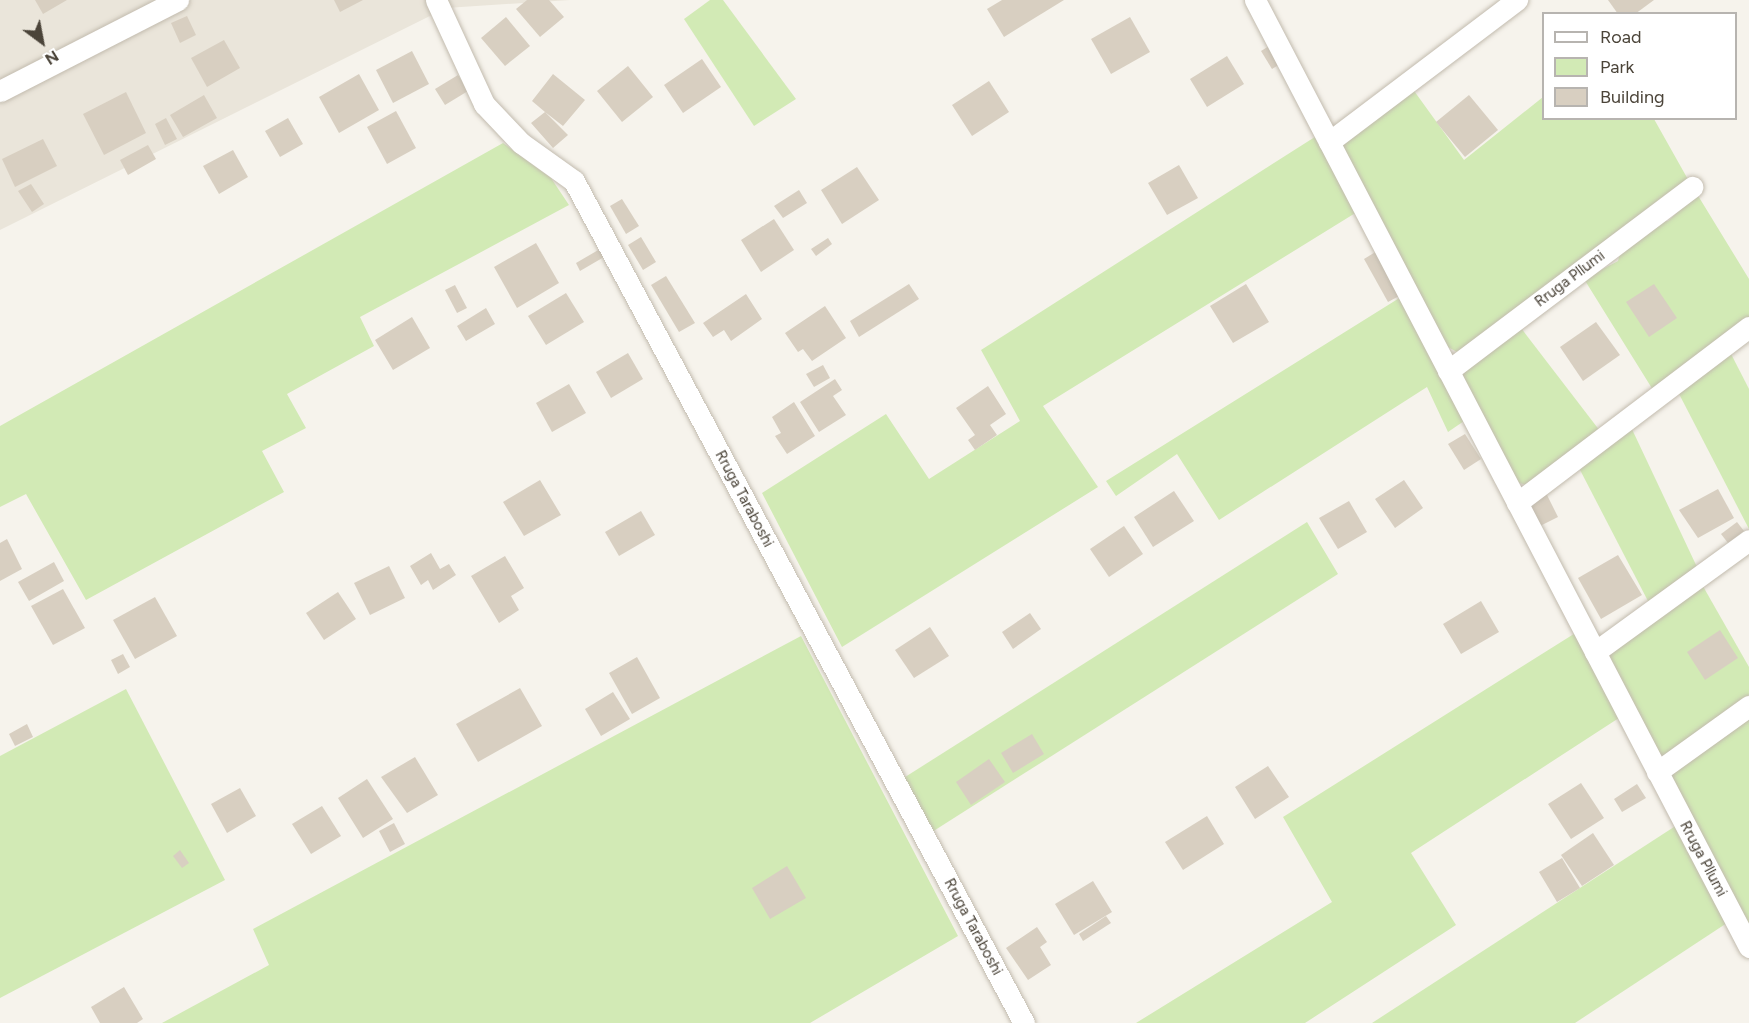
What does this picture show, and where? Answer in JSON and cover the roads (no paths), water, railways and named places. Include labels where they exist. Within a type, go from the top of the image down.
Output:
[{"type":"street","points":[[0,91],[178,0]]},
{"type":"street","name":"Rruga Taraboshi","points":[[436,0],[472,84],[491,113],[521,143],[574,181],[1024,1023]]},
{"type":"street","name":"Rruga Pllumi","points":[[1255,0],[1749,947]]},
{"type":"street","points":[[1329,142],[1517,0]]},
{"type":"street","name":"Rruga Pllumi","points":[[1448,371],[1692,187]]},
{"type":"street","points":[[1517,503],[1749,327]]},
{"type":"street","points":[[1595,652],[1749,540]]},
{"type":"street","points":[[1658,772],[1749,706]]}]
